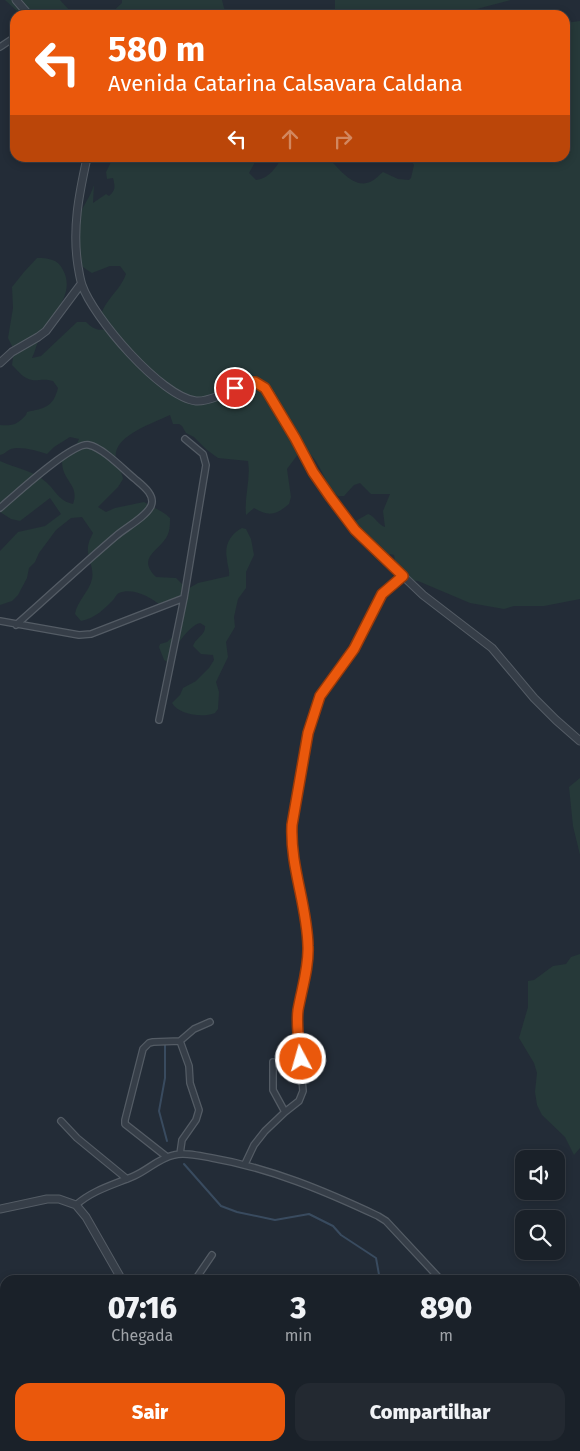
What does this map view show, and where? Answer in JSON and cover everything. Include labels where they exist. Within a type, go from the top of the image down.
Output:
[{"type":"street","points":[[16,0],[25,10]]},
{"type":"street","points":[[86,162],[76,208],[75,228],[81,284],[92,306],[135,360],[187,399],[201,401],[250,382],[258,382],[265,388],[313,472],[355,530],[423,594],[492,648],[534,698],[580,741]]},
{"type":"street","points":[[0,363],[12,352],[38,337],[46,330],[81,284]]},
{"type":"street","points":[[159,720],[184,598],[206,465],[203,454],[185,439]]},
{"type":"street","points":[[0,508],[49,467],[71,451],[85,444],[100,450],[143,486],[150,494],[152,501],[146,513],[117,535],[16,625]]},
{"type":"street","points":[[245,1164],[254,1145],[265,1131],[299,1102],[303,1091],[297,1020],[307,966],[308,947],[291,840],[308,733],[320,696],[354,649],[382,594],[403,576]]},
{"type":"street","points":[[0,621],[79,635],[91,634],[184,598]]},
{"type":"street","points":[[166,1157],[128,1127],[125,1120],[145,1046],[153,1042],[180,1041],[194,1028],[210,1022]]},
{"type":"street","points":[[180,1041],[188,1060],[190,1083],[200,1110],[196,1120],[182,1140],[180,1154]]},
{"type":"street","points":[[272,1062],[273,1090],[285,1112]]},
{"type":"street","points":[[61,1121],[77,1138],[127,1179]]},
{"type":"street","points":[[76,1205],[92,1193],[139,1174],[166,1157],[180,1154],[245,1164],[315,1188],[378,1216],[436,1275]]},
{"type":"street","points":[[0,1209],[48,1199],[59,1199],[76,1205],[86,1217],[119,1275]]},
{"type":"street","points":[[198,1275],[212,1255]]},
{"type":"shaded area","points":[[5,0],[60,0],[69,10],[16,10]]},
{"type":"shaded area","points":[[122,0],[222,0],[225,10],[114,10],[122,3]]},
{"type":"shaded area","points":[[335,0],[511,0],[473,10],[335,10]]},
{"type":"shaded area","points":[[580,21],[580,599],[544,606],[514,606],[504,609],[470,603],[418,581],[398,579],[394,555],[390,554],[386,562],[379,561],[374,557],[371,549],[352,523],[368,514],[385,527],[383,511],[390,494],[371,494],[360,483],[354,485],[344,496],[338,496],[328,484],[314,458],[302,449],[287,469],[291,497],[289,504],[272,514],[264,513],[254,508],[246,515],[248,461],[218,458],[194,437],[186,433],[182,426],[173,424],[170,415],[134,432],[120,444],[116,452],[116,460],[123,479],[118,487],[98,507],[106,512],[115,508],[144,502],[170,518],[170,528],[167,536],[150,556],[148,565],[156,577],[176,578],[184,586],[184,591],[198,583],[229,576],[226,554],[227,545],[234,534],[242,528],[246,529],[251,539],[254,555],[246,572],[246,588],[238,599],[234,617],[235,627],[226,642],[228,657],[216,682],[219,692],[218,709],[215,713],[198,715],[186,713],[175,707],[172,703],[180,695],[183,688],[196,681],[214,660],[213,655],[201,654],[193,646],[205,629],[205,626],[200,623],[186,633],[167,662],[164,660],[159,647],[160,644],[167,642],[177,633],[185,612],[185,598],[160,605],[141,594],[124,591],[118,593],[103,610],[91,618],[81,621],[75,614],[92,579],[88,549],[93,533],[82,517],[71,518],[56,530],[29,568],[27,578],[18,595],[12,601],[0,605],[0,551],[18,532],[45,526],[61,514],[50,498],[20,521],[11,519],[0,512],[0,461],[36,475],[46,482],[61,498],[73,504],[75,497],[73,487],[65,474],[62,461],[75,448],[79,439],[70,437],[47,454],[19,448],[11,449],[0,455],[0,425],[17,423],[27,412],[47,406],[53,400],[58,388],[53,381],[26,378],[12,365],[14,350],[8,338],[13,308],[12,287],[37,258],[49,259],[58,263],[66,279],[64,298],[43,332],[32,358],[41,356],[77,322],[86,322],[99,330],[109,328],[100,318],[102,311],[126,274],[120,266],[110,266],[92,273],[80,263],[73,251],[72,244],[74,228],[94,185],[93,203],[106,194],[109,196],[114,190],[113,178],[107,179],[106,172],[111,162],[254,162],[249,173],[256,180],[269,175],[279,162],[332,162],[352,180],[364,183],[372,181],[383,172],[398,179],[409,180],[414,165],[412,162],[570,162],[570,22]]},
{"type":"shaded area","points":[[580,778],[580,855],[573,826],[569,787]]},
{"type":"shaded area","points":[[580,954],[580,1148],[574,1155],[565,1137],[542,1115],[537,1105],[535,1092],[537,1073],[534,1063],[519,1038],[528,1007],[528,981],[534,980],[553,966],[566,964],[571,957]]},
{"type":"waterway","points":[[165,1044],[165,1078],[159,1111],[167,1141]]},
{"type":"waterway","points":[[184,1164],[221,1206],[237,1212],[275,1220],[309,1214],[333,1226],[341,1235],[376,1258],[379,1275]]},
{"type":"route","points":[[235,388],[250,382],[262,384],[270,394],[313,472],[331,498],[355,530],[403,576],[382,594],[346,663],[320,696],[308,733],[291,840],[307,930],[308,947],[307,966],[297,1020],[301,1059]]}]
